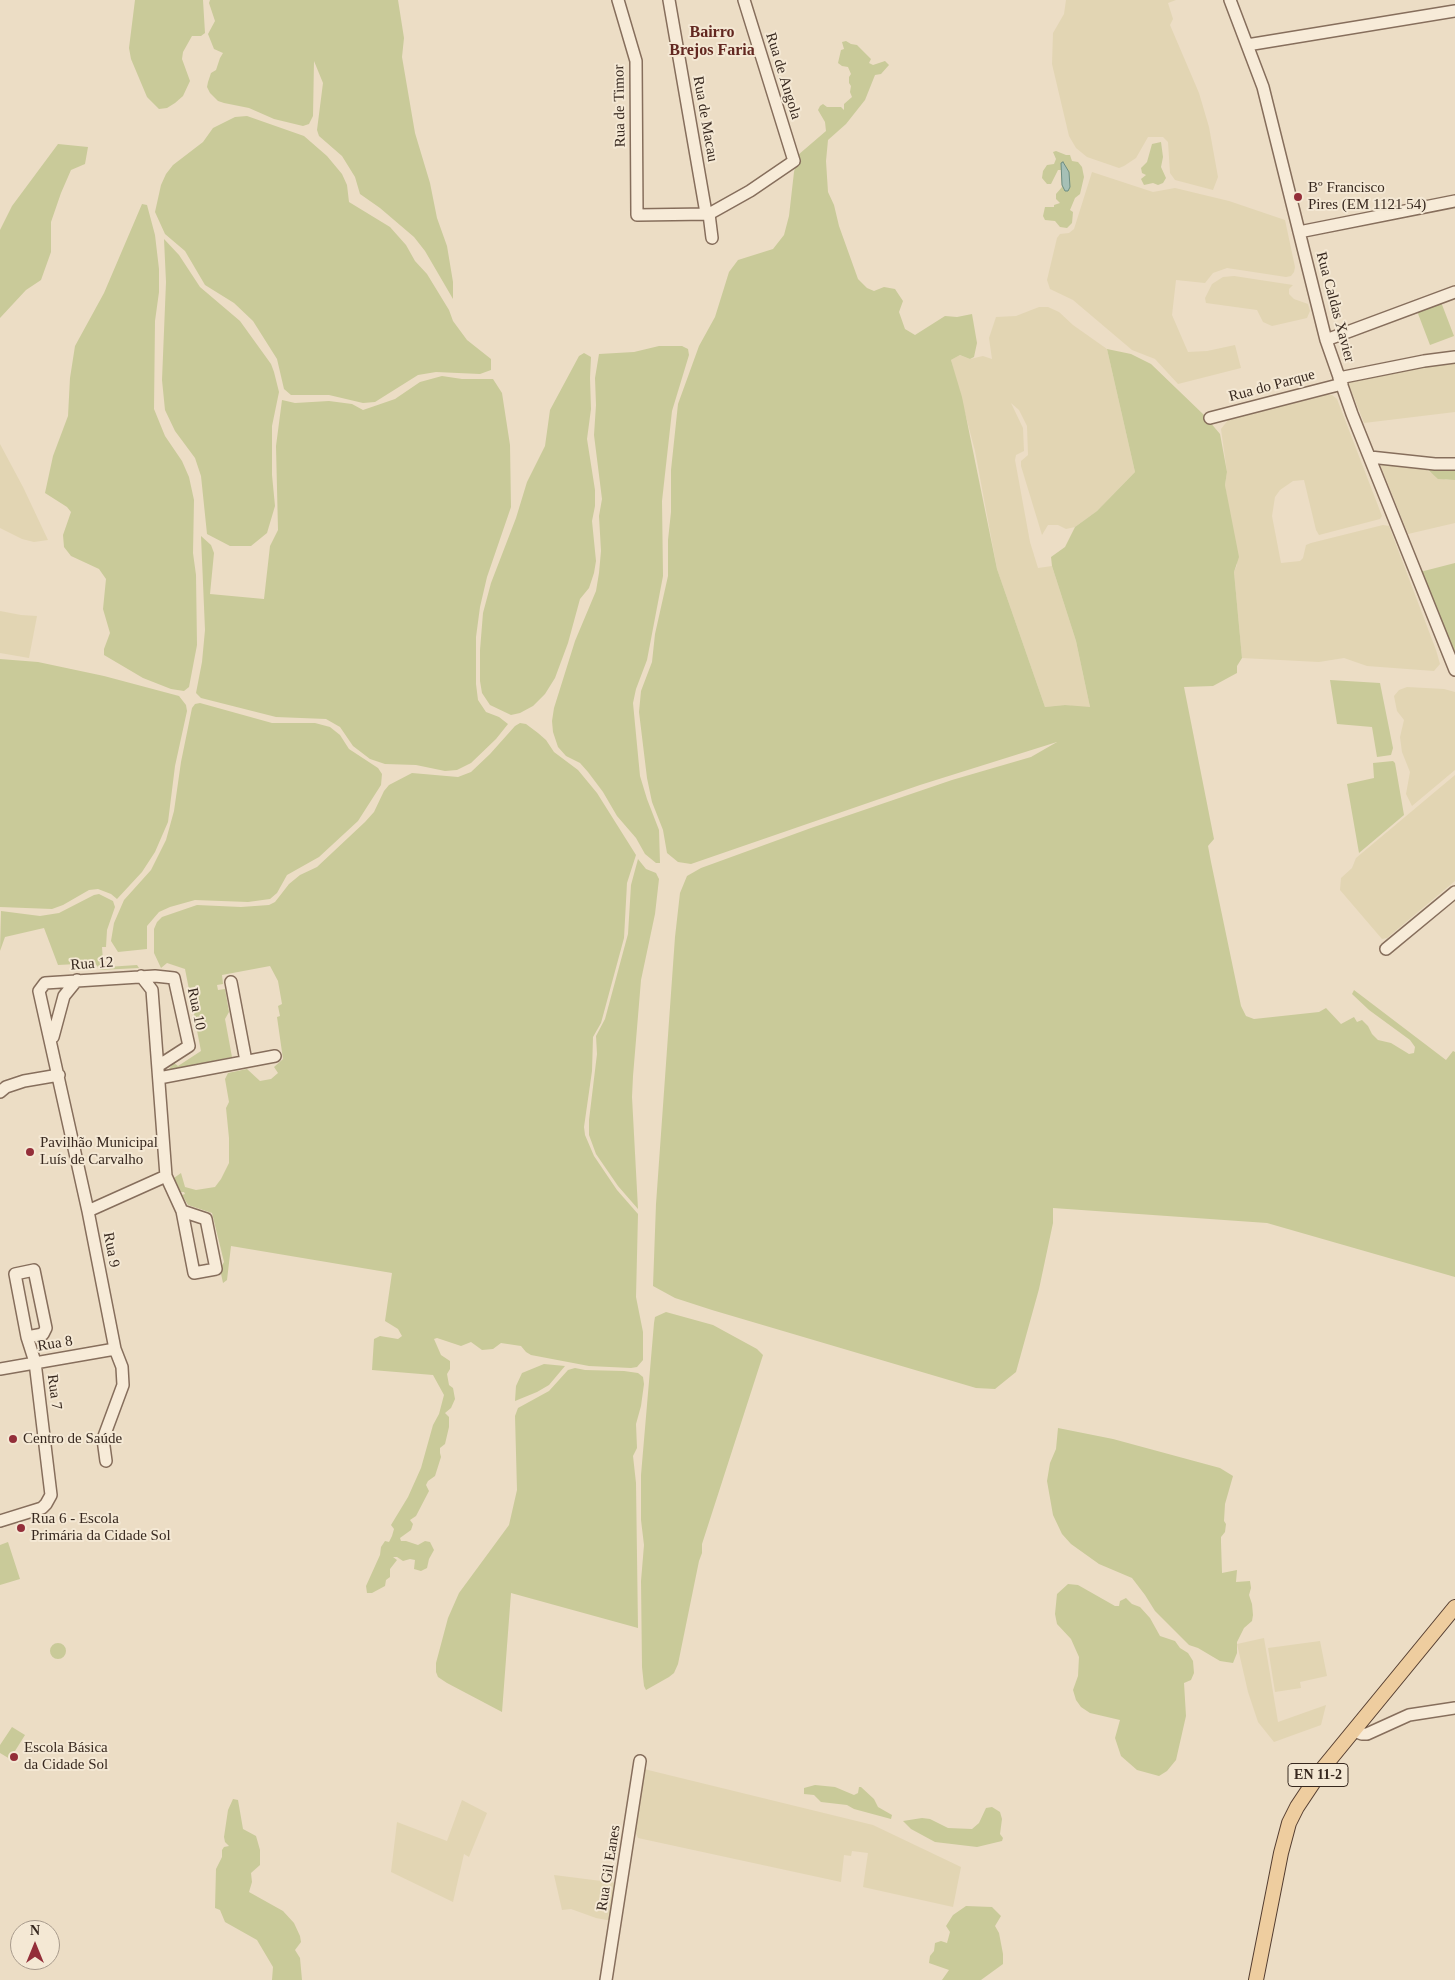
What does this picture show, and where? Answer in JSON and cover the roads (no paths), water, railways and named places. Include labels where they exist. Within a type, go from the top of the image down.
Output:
[{"type":"main road","name":"EN 11-2","points":[[1256,1980],[1281,1853],[1296,1807],[1309,1787],[1455,1607]]},
{"type":"street","name":"Rua de Timor","points":[[618,0],[636,61],[637,215],[708,214]]},
{"type":"street","name":"Rua de Macau","points":[[669,0],[712,238]]},
{"type":"street","name":"Rua de Angola","points":[[708,214],[750,191],[794,161],[744,0]]},
{"type":"street","name":"Rua Caldas Xavier","points":[[1230,0],[1263,87],[1326,340],[1340,381],[1455,670]]},
{"type":"street","points":[[1247,45],[1455,11]]},
{"type":"street","points":[[1300,232],[1455,201]]},
{"type":"street","points":[[1326,340],[1455,292]]},
{"type":"street","name":"Rua do Parque","points":[[1210,418],[1340,381],[1424,360],[1455,356]]},
{"type":"street","points":[[1370,457],[1435,464],[1455,464]]},
{"type":"street","points":[[1386,950],[1455,892]]},
{"type":"street","points":[[141,976],[152,990],[166,1176],[182,1212],[194,1273],[216,1269],[206,1219],[182,1212]]},
{"type":"street","name":"Rua 12","points":[[46,983],[141,976]]},
{"type":"street","name":"Rua 10","points":[[141,976],[174,978],[189,1046],[158,1072]]},
{"type":"street","name":"Rua 9","points":[[52,1042],[64,996],[77,980]]},
{"type":"street","points":[[232,982],[246,1061]]},
{"type":"street","name":"Rua 9","points":[[46,983],[39,992],[52,1042],[88,1211],[115,1349],[122,1367],[123,1385],[103,1439],[106,1461]]},
{"type":"street","points":[[158,1072],[275,1056]]},
{"type":"street","points":[[0,1092],[6,1086],[59,1075]]},
{"type":"street","points":[[88,1211],[166,1176]]},
{"type":"street","name":"Rua 7","points":[[0,1521],[42,1508],[49,1499],[51,1490],[34,1362],[27,1337],[15,1274],[34,1270],[46,1328],[43,1334],[27,1337]]},
{"type":"street","name":"Rua 8","points":[[0,1369],[115,1349]]},
{"type":"street","points":[[1354,1731],[1367,1734],[1409,1715],[1455,1708]]},
{"type":"street","name":"Rua Gil Eanes","points":[[606,1980],[640,1761]]},
{"type":"place","name":"Bº Francisco Pires (EM 1121 54)","points":[[1298,197]]},
{"type":"place","name":"Pavilhão Municipal Luís de Carvalho","points":[[30,1152]]},
{"type":"place","name":"Centro de Saúde","points":[[13,1439]]},
{"type":"place","name":"Rua 6 - Escola Primária da Cidade Sol","points":[[21,1528]]},
{"type":"place","name":"Escola Básica da Cidade Sol","points":[[14,1757]]},
{"type":"district","name":"Bairro Brejos Faria","points":[[712,42]]}]
